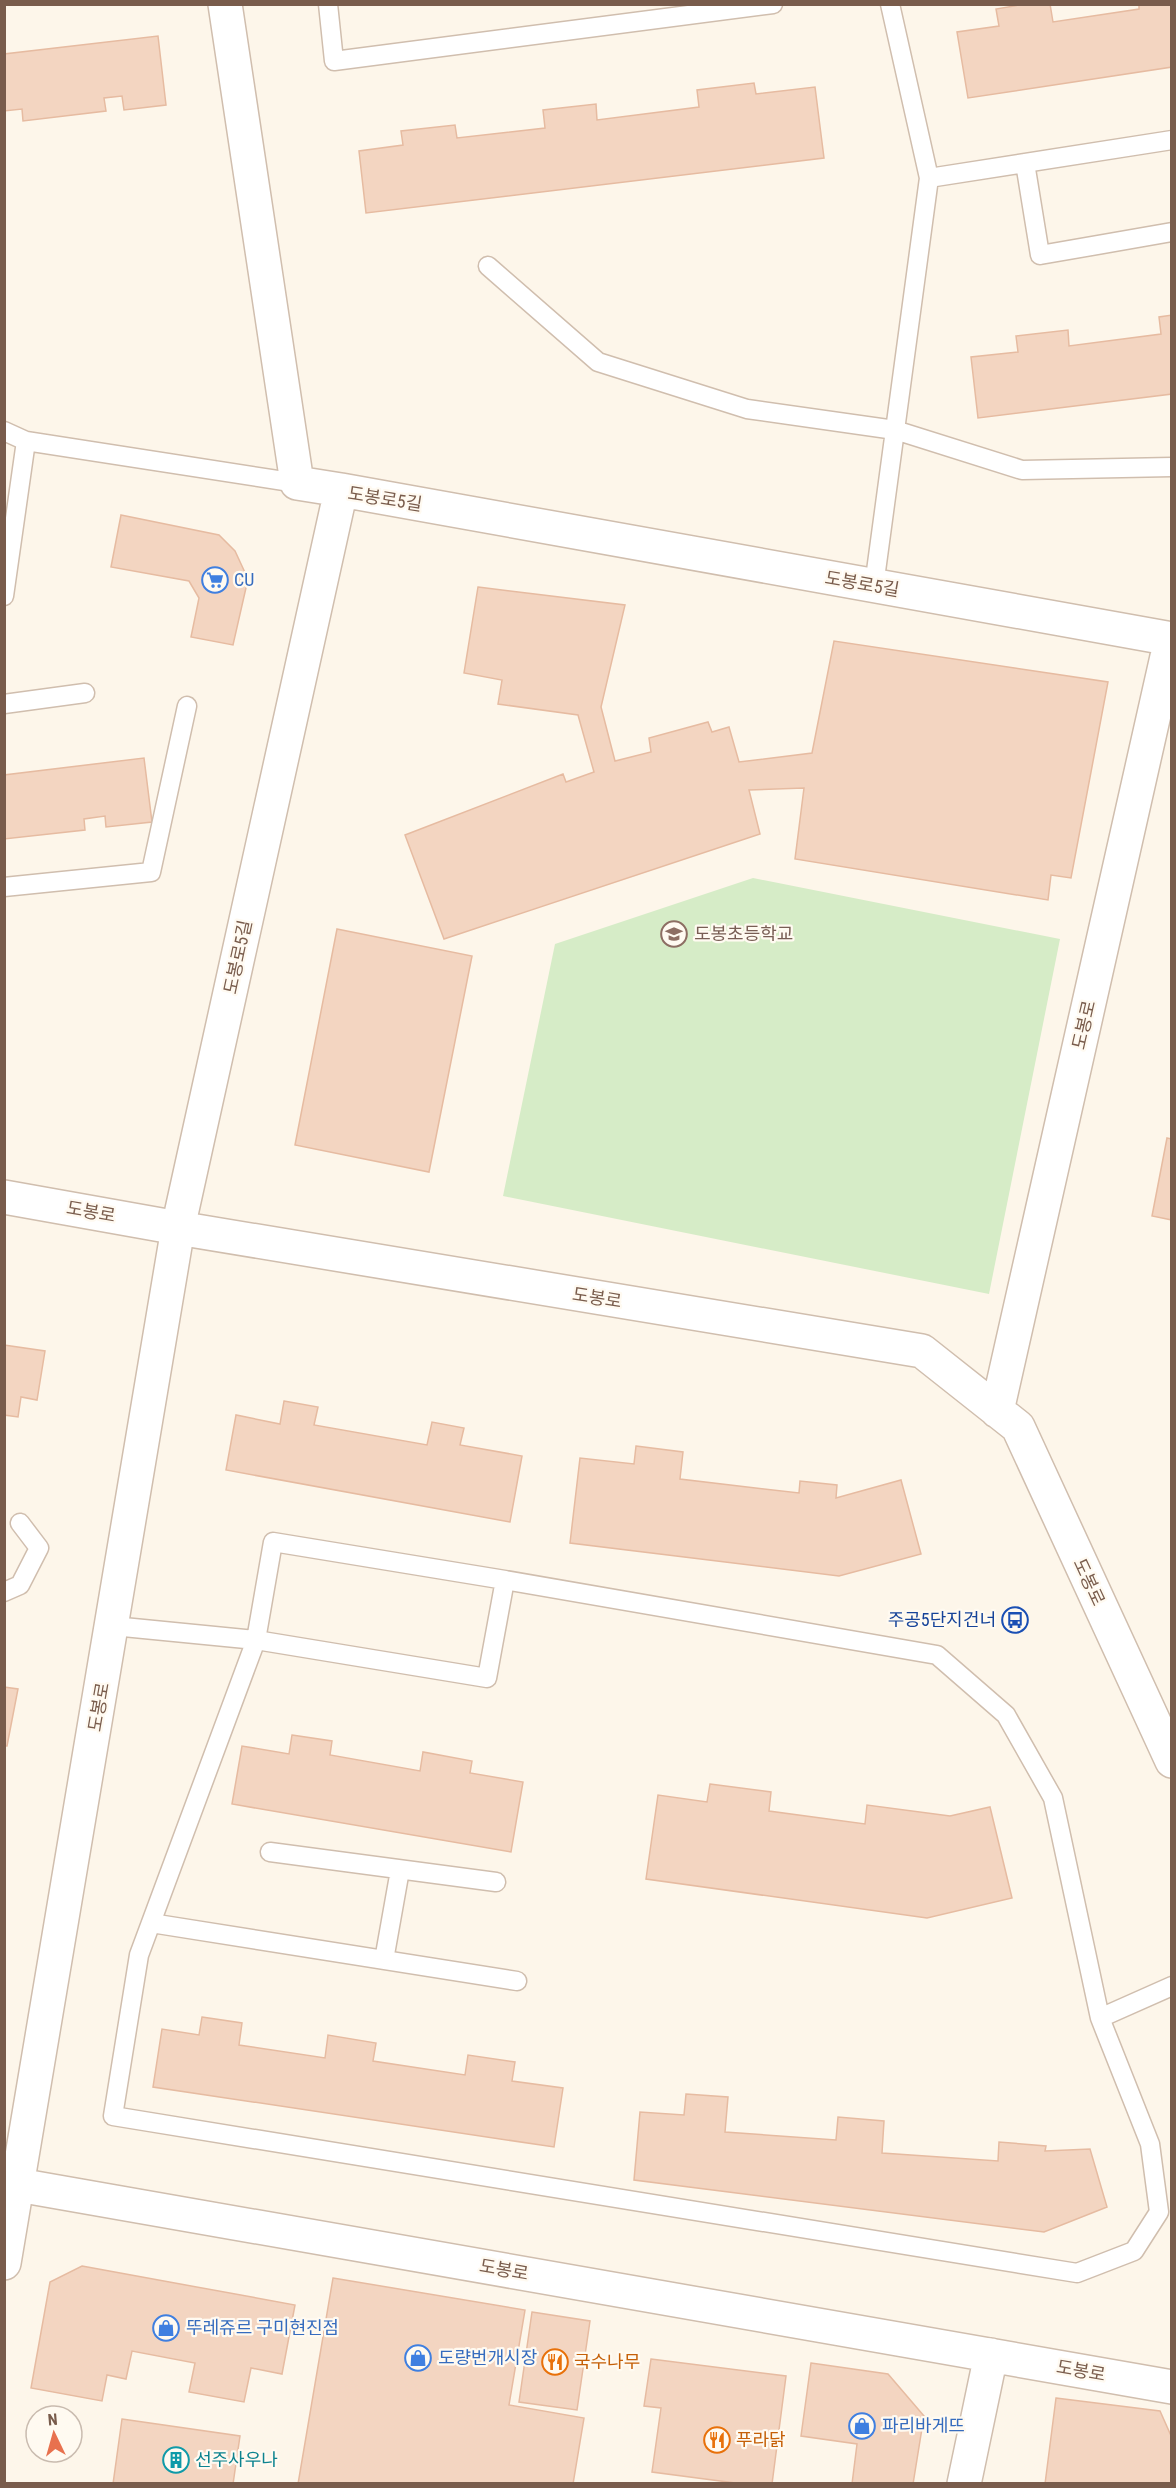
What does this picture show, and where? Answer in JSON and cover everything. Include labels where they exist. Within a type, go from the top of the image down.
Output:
[{"type":"street","points":[[225,4],[297,483],[340,490]]},
{"type":"street","name":"도봉로5길","points":[[178,1228],[340,490],[1171,639]]},
{"type":"street","name":"도봉로","points":[[997,1411],[1171,639]]},
{"type":"street","name":"도봉로","points":[[4,1197],[922,1352],[1018,1427],[1172,1761]]},
{"type":"street","name":"도봉로","points":[[4,2263],[113,1626],[178,1228]]},
{"type":"street","name":"도봉로","points":[[18,2185],[1172,2387]]},
{"type":"street","points":[[964,2484],[990,2355]]},
{"type":"lane","points":[[328,4],[334,62],[773,4]]},
{"type":"lane","points":[[874,586],[929,178],[890,4]]},
{"type":"lane","points":[[929,178],[1172,140]]},
{"type":"lane","points":[[1025,163],[1040,255],[1172,232]]},
{"type":"lane","points":[[488,266],[598,362],[747,409],[896,429],[1022,470],[1172,467]]},
{"type":"lane","points":[[5,428],[26,441],[297,483]]},
{"type":"lane","points":[[4,596],[26,441]]},
{"type":"lane","points":[[4,704],[85,693]]},
{"type":"lane","points":[[4,887],[150,872],[187,706]]},
{"type":"lane","points":[[4,1592],[20,1585],[39,1548],[20,1523]]},
{"type":"lane","points":[[273,1542],[937,1655],[1006,1715],[1053,1798],[1100,2018],[1150,2144],[1159,2212],[1134,2251],[1077,2273],[113,2116],[140,1955],[256,1640],[273,1542]]},
{"type":"lane","points":[[113,1626],[256,1640],[487,1678],[505,1580]]},
{"type":"lane","points":[[270,1852],[496,1882]]},
{"type":"lane","points":[[384,1960],[400,1870]]},
{"type":"lane","points":[[151,1923],[517,1981]]},
{"type":"lane","points":[[1100,2018],[1172,1986]]},
{"type":"green space","points":[[753,878],[1060,939],[989,1294],[503,1196],[555,944]]},
{"type":"building","points":[[1025,4],[1050,4],[1053,22],[1139,9],[1139,4],[1172,4],[1172,67],[968,98],[957,32],[999,26],[996,9]]},
{"type":"building","points":[[158,36],[166,105],[124,110],[122,96],[104,98],[106,111],[23,121],[22,109],[4,111],[4,54]]},
{"type":"building","points":[[754,83],[756,94],[815,87],[824,158],[366,213],[359,151],[403,145],[401,131],[455,125],[457,138],[545,128],[543,110],[596,104],[597,120],[699,107],[697,90]]},
{"type":"building","points":[[1172,315],[1172,394],[978,418],[971,357],[1018,352],[1016,336],[1068,330],[1069,346],[1161,334],[1159,317]]},
{"type":"building","name":"CU","points":[[121,515],[219,535],[235,551],[248,579],[233,645],[191,637],[199,598],[189,581],[111,567]]},
{"type":"building","points":[[478,587],[625,605],[601,707],[615,761],[651,752],[649,738],[708,722],[712,732],[729,727],[739,762],[812,753],[834,641],[1108,682],[1071,878],[1051,875],[1048,900],[795,859],[804,788],[749,790],[760,834],[444,939],[405,835],[563,774],[566,782],[594,772],[578,715],[498,704],[502,680],[464,673]]},
{"type":"building","points":[[144,758],[152,822],[106,827],[105,816],[84,819],[85,830],[4,839],[4,775]]},
{"type":"building","points":[[337,929],[472,956],[429,1172],[295,1145]]},
{"type":"building","points":[[1167,1138],[1172,1139],[1172,1220],[1152,1216]]},
{"type":"building","points":[[4,1345],[45,1351],[37,1400],[21,1397],[18,1417],[4,1415]]},
{"type":"building","points":[[284,1401],[318,1407],[314,1425],[427,1445],[432,1422],[464,1428],[460,1445],[522,1456],[510,1522],[226,1470],[236,1415],[280,1424]]},
{"type":"building","points":[[636,1446],[683,1452],[680,1479],[799,1493],[800,1481],[837,1485],[836,1498],[901,1480],[921,1554],[839,1576],[570,1543],[580,1458],[634,1464]]},
{"type":"building","points":[[4,1687],[18,1689],[7,1746],[4,1746]]},
{"type":"building","points":[[292,1735],[332,1741],[330,1755],[420,1771],[423,1752],[472,1761],[470,1773],[523,1782],[511,1852],[232,1804],[242,1746],[289,1754]]},
{"type":"building","points":[[710,1784],[771,1792],[769,1811],[865,1824],[867,1805],[950,1816],[990,1807],[1012,1898],[927,1918],[646,1879],[658,1795],[707,1802]]},
{"type":"building","points":[[202,2017],[242,2023],[239,2045],[325,2058],[328,2035],[376,2043],[373,2061],[465,2075],[468,2055],[515,2062],[512,2081],[563,2088],[554,2147],[153,2087],[162,2029],[199,2035]]},
{"type":"building","points":[[686,2094],[728,2097],[725,2132],[836,2140],[838,2117],[884,2121],[882,2153],[998,2161],[999,2142],[1046,2146],[1045,2151],[1090,2149],[1107,2207],[1044,2232],[634,2180],[640,2112],[684,2115]]},
{"type":"building","name":"뚜레쥬르 구미현진점","points":[[82,2266],[295,2305],[282,2374],[251,2368],[244,2402],[189,2392],[195,2363],[132,2351],[126,2379],[107,2375],[102,2401],[31,2388],[50,2282]]},
{"type":"building","name":"도량번개시장","points":[[333,2278],[525,2310],[509,2405],[584,2418],[573,2484],[298,2484]]},
{"type":"building","name":"국수나무","points":[[532,2312],[590,2321],[577,2410],[519,2402]]},
{"type":"building","name":"푸라닭","points":[[651,2359],[786,2376],[772,2484],[743,2484],[652,2472],[661,2408],[644,2406]]},
{"type":"building","name":"파리바게뜨","points":[[811,2363],[888,2374],[924,2416],[913,2484],[852,2484],[857,2444],[801,2436]]},
{"type":"building","points":[[1056,2398],[1160,2411],[1172,2438],[1172,2484],[1045,2484]]},
{"type":"building","name":"선주사우나","points":[[122,2419],[240,2436],[233,2484],[113,2484]]},
{"type":"place","name":"CU","points":[[215,580]]},
{"type":"place","name":"도봉초등학교","points":[[674,934]]},
{"type":"place","name":"주공5단지건너","points":[[1015,1620]]},
{"type":"place","name":"뚜레쥬르 구미현진점","points":[[166,2328]]},
{"type":"place","name":"도량번개시장","points":[[418,2358]]},
{"type":"place","name":"국수나무","points":[[555,2362]]},
{"type":"place","name":"파리바게뜨","points":[[862,2426]]},
{"type":"place","name":"푸라닭","points":[[717,2440]]},
{"type":"place","name":"선주사우나","points":[[176,2460]]}]
